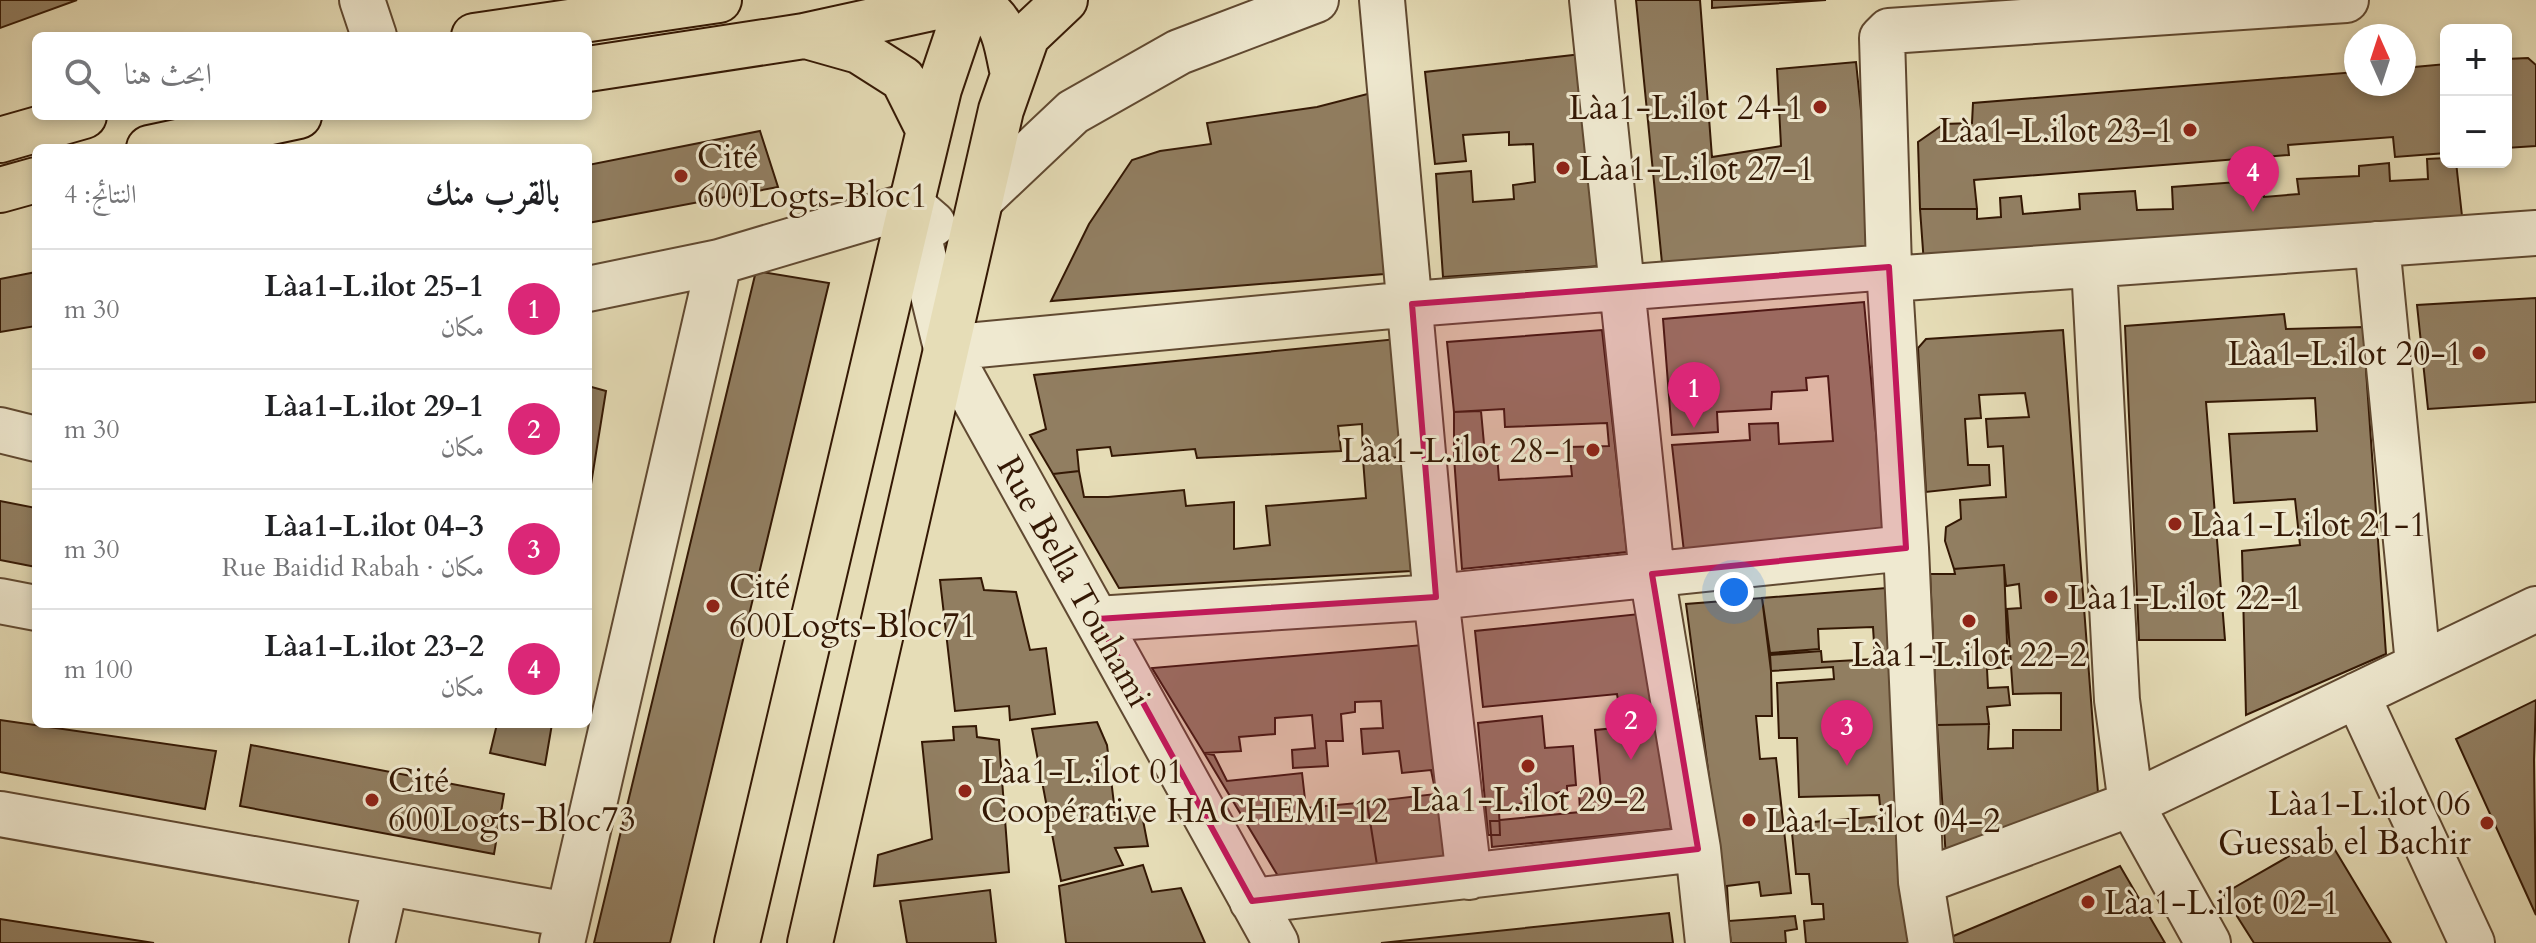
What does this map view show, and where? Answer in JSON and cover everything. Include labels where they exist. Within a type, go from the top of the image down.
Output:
[{"type":"main road","points":[[501,32],[719,0]]},
{"type":"main road","points":[[592,68],[804,36],[968,0]]},
{"type":"main road","points":[[737,943],[939,89],[969,0],[983,7],[1000,23],[1013,74]]},
{"type":"main road","points":[[810,943],[1001,110],[1027,36],[1065,0]]},
{"type":"main road","points":[[804,36],[859,51],[903,79],[929,131]]},
{"type":"main road","points":[[0,140],[70,120]]},
{"type":"main road","points":[[168,144],[280,120]]},
{"type":"main road","points":[[0,190],[32,181]]},
{"type":"street","points":[[362,0],[373,32]]},
{"type":"street","points":[[981,199],[1073,112],[1179,52],[1316,0]]},
{"type":"street","points":[[1382,0],[1412,304],[1436,597],[1469,877]]},
{"type":"street","points":[[1592,0],[1652,574],[1698,849],[1708,943]]},
{"type":"street","points":[[1931,943],[1921,882],[1890,273],[1882,38],[1889,31],[2058,10],[2346,0]]},
{"type":"street","points":[[592,288],[719,262],[911,205],[968,254]]},
{"type":"street","name":"Rue Bella Touhami","points":[[911,205],[946,348],[1276,943]]},
{"type":"street","points":[[946,348],[1622,287],[2094,265],[2536,233]]},
{"type":"street","points":[[2377,244],[2418,664]]},
{"type":"street","points":[[0,814],[386,883],[565,929],[719,262]]},
{"type":"street","points":[[2094,265],[2117,700],[2131,804],[2208,943]]},
{"type":"street","points":[[0,414],[32,406]]},
{"type":"street","points":[[0,430],[32,438]]},
{"type":"street","points":[[1097,619],[1436,597],[1906,548]]},
{"type":"street","points":[[0,601],[32,607]]},
{"type":"street","points":[[1921,882],[2131,804],[2536,609]]},
{"type":"street","points":[[2357,695],[2472,943]]},
{"type":"street","points":[[1252,901],[1698,849]]},
{"type":"street","points":[[372,943],[386,883]]},
{"type":"highlighted area","points":[[1889,267],[1906,548],[1652,574],[1698,849],[1252,901],[1097,619],[1436,597],[1412,304]]},
{"type":"building","points":[[0,0],[77,0],[0,28]]},
{"type":"building","name":"Làa1-L.ilot 24-1","points":[[1636,0],[1700,0],[1712,157],[1781,146],[1777,69],[1856,62],[1876,257],[1662,263]]},
{"type":"building","points":[[1712,0],[1826,0],[1712,8]]},
{"type":"building","name":"Làa1-L.ilot 27-1","points":[[1580,55],[1601,266],[1443,277],[1436,174],[1471,171],[1473,202],[1514,199],[1513,185],[1535,182],[1533,144],[1509,145],[1509,132],[1463,135],[1466,161],[1435,164],[1425,72]]},
{"type":"building","points":[[2528,58],[2536,65],[2536,146],[2512,148],[2512,59]]},
{"type":"building","name":"Làa1-L.ilot 23-1","points":[[2440,65],[2440,153],[2395,157],[2393,137],[2288,145],[2289,155],[1974,180],[1977,209],[1920,209],[1918,142],[1944,124],[1972,123],[1973,103],[2344,73],[2344,96],[2416,96],[2416,67]]},
{"type":"building","points":[[1379,91],[1384,274],[1051,301],[1089,224],[1132,160],[1160,151],[1211,144],[1207,123],[1317,107]]},
{"type":"building","name":"Cité 600Logts-Bloc1","points":[[760,131],[778,187],[592,222],[592,164]]},
{"type":"building","points":[[2440,158],[2440,168],[2457,168],[2463,225],[1924,264],[1920,209],[1977,209],[1977,219],[2001,217],[2000,198],[2021,196],[2023,214],[2080,209],[2079,194],[2135,191],[2137,210],[2173,209],[2172,187],[2264,180],[2264,197],[2299,194],[2297,179],[2359,176],[2359,166],[2389,163],[2390,181],[2428,179],[2427,159]]},
{"type":"building","name":"Cité 600Logts-Bloc71","points":[[756,271],[829,283],[670,943],[594,943]]},
{"type":"building","points":[[32,273],[32,327],[0,332],[0,279]]},
{"type":"building","name":"Làa1-L.ilot 20-1","points":[[2536,298],[2536,402],[2428,409],[2417,305]]},
{"type":"building","points":[[1864,302],[1885,531],[1684,552],[1672,445],[1750,440],[1749,424],[1778,423],[1779,444],[1833,441],[1828,376],[1806,378],[1807,390],[1772,392],[1771,409],[1717,412],[1718,432],[1672,435],[1663,319]]},
{"type":"building","name":"Làa1-L.ilot 21-1","points":[[2284,314],[2286,329],[2363,327],[2386,654],[2246,715],[2242,551],[2300,545],[2295,499],[2234,503],[2229,434],[2317,431],[2315,398],[2206,402],[2225,640],[2139,640],[2125,326]]},
{"type":"building","name":"Làa1-L.ilot 28-1","points":[[1602,330],[1627,552],[1462,569],[1454,457],[1497,454],[1499,480],[1572,476],[1569,447],[1609,446],[1607,423],[1505,427],[1504,409],[1454,412],[1447,342]]},
{"type":"building","name":"Làa1-L.ilot 22-1","points":[[2063,330],[2099,806],[1946,858],[1937,725],[1989,724],[1988,749],[2013,748],[2013,730],[2061,730],[2061,693],[2013,694],[2007,609],[2021,608],[2019,584],[2006,586],[2004,565],[1954,569],[1945,541],[1946,527],[1961,519],[1960,500],[2006,497],[2003,446],[1988,447],[1986,419],[2029,417],[2025,393],[1979,395],[1981,418],[1965,419],[1968,465],[1989,465],[1990,485],[1926,492],[1918,348],[1926,339]]},
{"type":"building","points":[[1397,339],[1405,457],[1363,459],[1362,424],[1338,426],[1341,451],[1197,458],[1195,449],[1112,456],[1110,447],[1077,450],[1079,471],[1053,474],[1030,435],[1046,429],[1034,375]]},
{"type":"building","points":[[592,387],[606,391],[592,478]]},
{"type":"building","points":[[1481,411],[1485,455],[1454,457],[1454,412]]},
{"type":"building","points":[[1405,457],[1411,571],[1119,588],[1053,474],[1079,471],[1084,497],[1184,490],[1186,506],[1234,502],[1234,549],[1270,545],[1266,506],[1366,498],[1363,459]]},
{"type":"building","points":[[0,501],[32,507],[32,566],[0,560]]},
{"type":"building","name":"Làa1-L.ilot 22-2","points":[[2004,565],[2008,667],[1987,669],[1988,688],[2008,687],[2010,705],[1987,707],[1989,724],[1937,725],[1930,574],[1955,574],[1954,569]]},
{"type":"building","points":[[981,578],[984,590],[1016,592],[1030,650],[1046,648],[1055,714],[1010,720],[1009,706],[955,711],[940,580]]},
{"type":"building","points":[[1886,588],[1909,943],[1806,943],[1804,921],[1824,919],[1823,904],[1812,904],[1809,874],[1796,874],[1792,833],[1812,831],[1813,822],[1881,816],[1879,795],[1799,797],[1797,738],[1779,738],[1777,683],[1834,679],[1833,667],[1771,671],[1770,655],[1821,651],[1822,662],[1875,659],[1873,627],[1818,629],[1819,649],[1770,653],[1762,598]]},
{"type":"building","name":"Làa1-L.ilot 04-2","points":[[1762,598],[1771,671],[1772,716],[1756,716],[1760,759],[1776,758],[1791,893],[1761,896],[1759,882],[1727,886],[1729,921],[1795,916],[1797,929],[1785,931],[1786,943],[1731,943],[1686,604]]},
{"type":"building","points":[[1649,613],[1671,829],[1492,847],[1490,821],[1580,812],[1579,792],[1601,790],[1595,730],[1637,726],[1635,704],[1619,706],[1617,694],[1483,707],[1475,631]]},
{"type":"building","points":[[1423,645],[1450,864],[1378,871],[1367,802],[1436,794],[1431,770],[1402,773],[1399,751],[1363,754],[1361,729],[1383,728],[1381,701],[1355,702],[1355,712],[1341,714],[1343,741],[1326,741],[1328,766],[1293,768],[1292,750],[1315,748],[1312,715],[1275,718],[1275,734],[1239,737],[1241,751],[1204,753],[1152,668]]},
{"type":"building","points":[[2536,700],[2534,760],[2536,915],[2456,739]]},
{"type":"building","name":"Làa1-L.ilot 29-2","points":[[1542,716],[1545,748],[1573,746],[1576,785],[1499,810],[1500,835],[1488,835],[1478,723]]},
{"type":"building","points":[[0,720],[32,725],[32,728],[56,728],[216,751],[205,809],[0,772]]},
{"type":"building","points":[[1097,722],[1107,745],[1116,821],[1142,815],[1148,846],[1115,848],[1123,865],[1061,881],[1032,729]]},
{"type":"building","name":"Làa1-L.ilot 01 Coopérative HACHEMI-12","points":[[976,726],[977,737],[999,740],[1009,872],[874,886],[878,855],[932,839],[922,742],[954,740],[953,727]]},
{"type":"building","points":[[496,728],[551,728],[545,765],[490,753]]},
{"type":"building","name":"Cité 600Logts-Bloc73","points":[[251,745],[504,794],[494,854],[240,806]]},
{"type":"building","points":[[1204,753],[1214,755],[1227,781],[1302,773],[1306,808],[1367,802],[1377,865],[1278,876]]},
{"type":"building","points":[[2326,835],[2391,943],[2254,943],[2223,894]]},
{"type":"building","points":[[1143,865],[1152,892],[1181,888],[1205,943],[1066,943],[1059,886]]},
{"type":"building","name":"Làa1-L.ilot 02-1","points":[[2120,866],[2165,943],[1955,943],[1951,937]]},
{"type":"building","points":[[990,890],[996,943],[907,943],[900,901]]},
{"type":"building","points":[[1669,913],[1673,943],[1381,943]]},
{"type":"building","points":[[0,919],[154,943],[0,943]]},
{"type":"place","name":"Làa1-L.ilot 24-1","points":[[1820,107]]},
{"type":"place","name":"Làa1-L.ilot 23-1","points":[[2190,130]]},
{"type":"place","name":"Làa1-L.ilot 27-1","points":[[1563,168]]},
{"type":"place","name":"Cité 600Logts-Bloc1","points":[[681,176]]},
{"type":"place","name":"Làa1-L.ilot 23-2","points":[[2253,212]]},
{"type":"place","name":"Làa1-L.ilot 20-1","points":[[2479,353]]},
{"type":"place","name":"Làa1-L.ilot 25-1","points":[[1694,428]]},
{"type":"place","name":"Làa1-L.ilot 28-1","points":[[1593,450]]},
{"type":"place","name":"Làa1-L.ilot 21-1","points":[[2175,524]]},
{"type":"place","name":"Làa1-L.ilot 22-1","points":[[2051,597]]},
{"type":"place","name":"Cité 600Logts-Bloc71","points":[[713,606]]},
{"type":"place","name":"Làa1-L.ilot 22-2","points":[[1969,621]]},
{"type":"place","name":"Làa1-L.ilot 29-1","points":[[1631,760]]},
{"type":"place","name":"Làa1-L.ilot 29-2","points":[[1528,766]]},
{"type":"place","name":"Làa1-L.ilot 04-3","points":[[1847,766]]},
{"type":"place","name":"Làa1-L.ilot 01 Coopérative HACHEMI-12","points":[[965,791]]},
{"type":"place","name":"Cité 600Logts-Bloc73","points":[[372,800]]},
{"type":"place","name":"Làa1-L.ilot 04-2","points":[[1749,820]]},
{"type":"place","name":"Làa1-L.ilot 06 Guessab el Bachir","points":[[2487,823]]},
{"type":"place","name":"Làa1-L.ilot 02-1","points":[[2088,902]]}]
